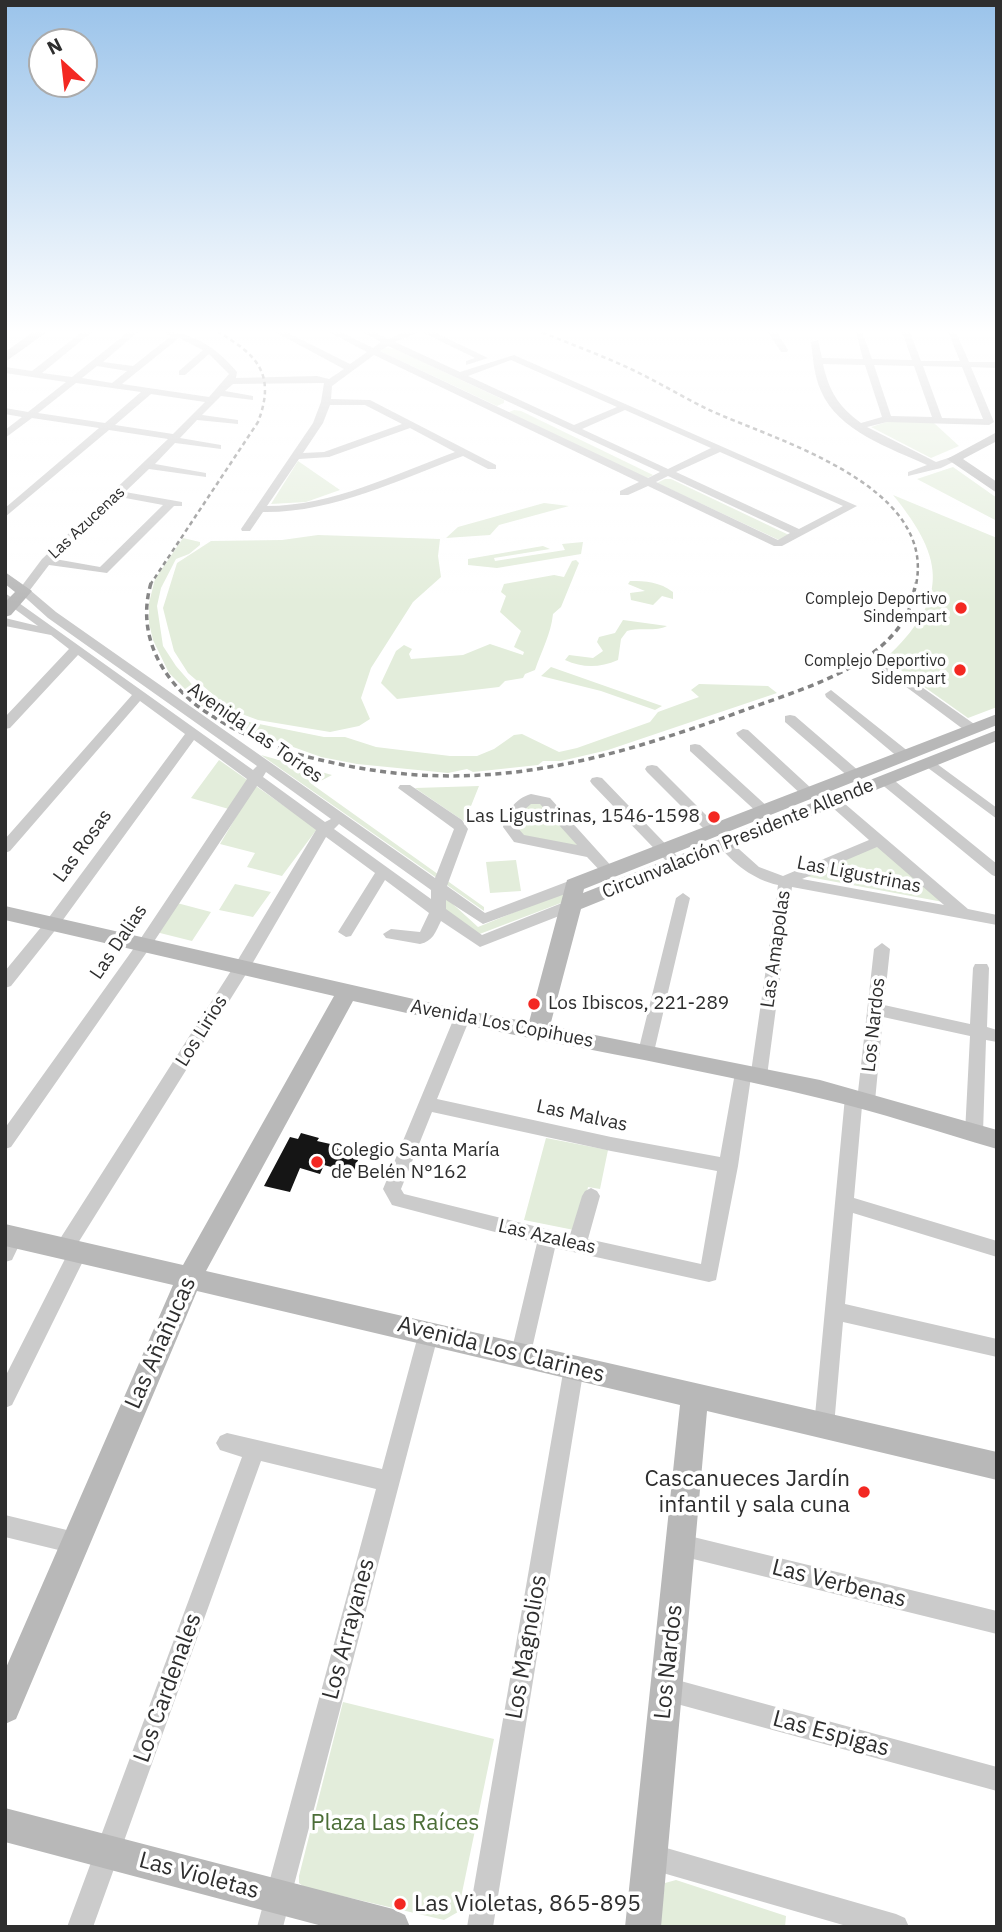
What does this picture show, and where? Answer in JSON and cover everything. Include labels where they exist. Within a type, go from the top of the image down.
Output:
[{"type":"main road","points":[[996,437],[954,459],[997,489]]},
{"type":"main road","name":"Avenida Las Torres","points":[[5,578],[12,600]]},
{"type":"main road","name":"Circunvalación Presidente Allende","points":[[719,837],[764,811],[885,780],[988,737],[997,719]]},
{"type":"main road","name":"Circunvalación Presidente Allende","points":[[573,895],[819,795],[855,775],[904,755],[988,737]]},
{"type":"main road","name":"Circunvalación Presidente Allende","points":[[573,895],[609,872],[670,857]]},
{"type":"main road","points":[[537,1033],[573,895]]},
{"type":"main road","name":"Avenida Los Copihues","points":[[5,913],[462,1018],[646,1052],[860,1099],[997,1140]]},
{"type":"main road","name":"Las Añañucas","points":[[5,1708],[190,1276],[347,992]]},
{"type":"main road","name":"Avenida Los Clarines","points":[[8,1242],[72,1250],[190,1276],[997,1466]]},
{"type":"main road","name":"Los Nardos","points":[[643,1927],[695,1397]]},
{"type":"main road","name":"Las Violetas","points":[[5,1825],[107,1852],[273,1912],[393,1927]]},
{"type":"street","points":[[5,435],[22,422]]},
{"type":"street","points":[[80,422],[217,447]]},
{"type":"street","points":[[5,514],[112,422]]},
{"type":"street","name":"Las Azucenas","points":[[12,600],[46,561],[192,422]]},
{"type":"street","points":[[246,529],[318,422]]},
{"type":"street","points":[[404,422],[492,467]]},
{"type":"street","points":[[523,422],[778,544],[852,506],[659,422]]},
{"type":"street","points":[[557,422],[798,533]]},
{"type":"street","points":[[572,429],[588,422]]},
{"type":"street","points":[[855,422],[937,466]]},
{"type":"street","points":[[860,426],[875,422]]},
{"type":"street","points":[[296,456],[325,455],[409,425]]},
{"type":"street","points":[[624,493],[718,449]]},
{"type":"street","points":[[260,509],[276,510],[319,503],[463,452]]},
{"type":"street","points":[[912,474],[954,459]]},
{"type":"street","points":[[147,466],[202,475]]},
{"type":"street","points":[[46,561],[103,571],[175,503],[118,494]]},
{"type":"street","name":"Avenida Las Torres","points":[[12,600],[480,942]]},
{"type":"street","name":"Avenida Las Torres","points":[[12,600],[52,615],[483,919]]},
{"type":"street","points":[[5,622],[58,634]]},
{"type":"street","points":[[5,725],[78,648]]},
{"type":"street","points":[[882,663],[988,737]]},
{"type":"street","points":[[5,848],[140,693]]},
{"type":"street","points":[[831,694],[904,755]]},
{"type":"street","points":[[790,719],[855,775]]},
{"type":"street","name":"Las Rosas","points":[[5,982],[52,924],[193,732]]},
{"type":"street","points":[[743,733],[879,841],[965,915]]},
{"type":"street","points":[[695,748],[764,811]]},
{"type":"street","points":[[929,762],[997,815]]},
{"type":"street","name":"Las Dalias","points":[[5,1142],[144,945],[265,764]]},
{"type":"street","name":"Las Ligustrinas","points":[[652,769],[754,870],[769,878],[997,920]]},
{"type":"street","points":[[885,780],[997,872]]},
{"type":"street","points":[[597,781],[670,857]]},
{"type":"street","points":[[391,934],[420,939],[426,936],[438,910],[439,888],[461,829],[457,823],[405,789]]},
{"type":"street","points":[[591,853],[519,839],[510,827],[519,803],[525,799],[545,801],[609,872]]},
{"type":"street","name":"Los Lirios","points":[[8,1387],[72,1250],[324,828],[341,818]]},
{"type":"street","name":"Las Amapolas","points":[[709,1274],[729,1166],[751,1075],[786,880],[879,841]]},
{"type":"street","points":[[346,932],[383,871]]},
{"type":"street","name":"Circunvalación Presidente Allende","points":[[483,919],[573,895]]},
{"type":"street","name":"Circunvalación Presidente Allende","points":[[480,942],[573,895]]},
{"type":"street","points":[[646,1052],[683,898]]},
{"type":"street","name":"Los Nardos","points":[[824,1426],[845,1203],[883,948]]},
{"type":"street","points":[[974,1133],[981,968]]},
{"type":"street","points":[[876,1009],[997,1036]]},
{"type":"street","points":[[428,1104],[462,1018]]},
{"type":"street","name":"Las Malvas","points":[[428,1104],[611,1144],[729,1166]]},
{"type":"street","name":"Las Azaleas","points":[[428,1104],[392,1189],[398,1200],[577,1245],[709,1274]]},
{"type":"street","points":[[577,1245],[591,1196]]},
{"type":"street","points":[[845,1203],[997,1249]]},
{"type":"street","points":[[521,1353],[548,1237]]},
{"type":"street","points":[[835,1311],[997,1348]]},
{"type":"street","name":"Los Arrayanes","points":[[273,1912],[429,1332]]},
{"type":"street","name":"Los Magnolios","points":[[480,1927],[574,1367]]},
{"type":"street","points":[[227,1443],[389,1481]]},
{"type":"street","name":"Los Cardenales","points":[[80,1927],[255,1450]]},
{"type":"street","points":[[5,1526],[75,1543]]},
{"type":"street","name":"Las Verbenas","points":[[681,1545],[997,1623]]},
{"type":"street","name":"Las Espigas","points":[[666,1689],[997,1779]]},
{"type":"street","points":[[649,1856],[897,1927]]},
{"type":"green space","points":[[526,422],[544,422],[653,475],[646,479]]},
{"type":"green space","points":[[886,422],[934,423],[959,446],[931,458],[871,427]]},
{"type":"green space","points":[[298,461],[340,490],[306,502],[271,504]]},
{"type":"green space","points":[[953,467],[997,498],[997,521],[917,479]]},
{"type":"green space","points":[[671,479],[789,535],[779,540],[657,483]]},
{"type":"green space","name":"Complejo Deportivo Sindempart","points":[[893,495],[997,538],[997,707],[968,718],[885,659],[906,638],[920,618],[929,599],[933,580],[931,560],[923,540]]},
{"type":"green space","points":[[544,503],[569,506],[499,525],[490,535],[446,538],[458,527]]},
{"type":"green space","points":[[318,535],[440,539],[438,556],[441,577],[413,602],[371,668],[361,698],[370,719],[359,726],[330,732],[258,720],[231,710],[188,673],[174,651],[163,608],[177,563],[211,541],[282,540]]},
{"type":"green space","points":[[183,538],[200,542],[200,545],[189,554],[176,559],[161,588],[157,606],[163,646],[176,666],[203,697],[219,710],[244,721],[324,737],[345,737],[376,747],[450,756],[477,756],[494,749],[514,735],[522,734],[559,752],[650,722],[658,712],[699,697],[691,690],[699,684],[768,686],[777,693],[608,750],[561,761],[543,761],[538,765],[473,772],[467,769],[448,773],[357,764],[321,757],[243,729],[202,706],[169,673],[153,640],[149,623],[149,603],[155,579]]},
{"type":"green space","points":[[583,542],[581,554],[497,568],[468,565],[468,559],[543,546],[550,549],[494,558],[495,561],[565,550],[562,544]]},
{"type":"green space","points":[[572,561],[579,563],[561,607],[553,614],[535,670],[525,674],[523,678],[505,681],[499,687],[397,699],[381,683],[396,651],[404,645],[412,649],[409,654],[411,659],[463,655],[490,644],[523,655],[524,652],[514,647],[521,631],[500,612],[506,596],[501,592],[504,584],[554,575],[564,577]]},
{"type":"green space","points":[[630,581],[663,586],[673,592],[673,599],[662,596],[653,605],[631,600],[630,593],[645,591],[628,584]]},
{"type":"green space","points":[[623,620],[667,626],[627,631],[621,639],[618,660],[611,663],[591,666],[565,660],[569,655],[593,658],[603,651],[597,642],[599,637],[615,633]]},
{"type":"green space","points":[[551,667],[662,706],[655,710],[601,691],[541,676]]},
{"type":"green space","points":[[261,755],[332,775],[313,785],[484,907],[484,911]]},
{"type":"green space","points":[[219,760],[317,829],[282,876],[247,867],[255,853],[220,844],[239,812],[191,798]]},
{"type":"green space","points":[[479,786],[467,816],[468,824],[415,788]]},
{"type":"green space","points":[[525,803],[541,803],[581,848],[522,837],[516,826]]},
{"type":"green space","points":[[873,846],[881,847],[943,902],[804,876]]},
{"type":"green space","points":[[516,860],[521,891],[490,893],[486,862]]},
{"type":"green space","points":[[235,884],[271,892],[253,917],[219,910]]},
{"type":"green space","points":[[569,890],[566,901],[477,935],[441,906],[444,896],[478,927]]},
{"type":"green space","points":[[177,903],[211,912],[192,941],[156,932]]},
{"type":"green space","points":[[546,1138],[608,1150],[600,1189],[588,1187],[579,1231],[524,1220]]},
{"type":"green space","name":"Plaza Las Raíces","points":[[343,1702],[494,1739],[458,1912],[444,1920],[304,1887],[299,1883]]},
{"type":"green space","points":[[676,1880],[786,1916],[785,1927],[659,1927],[665,1883]]},
{"type":"building","name":"Colegio Santa María de Belén N°162","points":[[301,1133],[319,1138],[317,1141],[357,1150],[353,1159],[358,1160],[353,1173],[324,1165],[320,1174],[300,1168],[290,1192],[264,1186],[290,1137],[298,1139]]},
{"type":"railway","points":[[151,584],[258,422]]},
{"type":"railway","points":[[739,422],[808,452],[877,493],[902,519],[916,550],[916,583]]},
{"type":"railway","points":[[151,584],[147,618],[154,650],[171,679],[195,704],[225,724],[257,740],[308,757],[381,771],[435,776],[486,775],[588,759],[689,730],[809,687],[854,665],[874,652],[891,636],[907,614],[916,583]]},
{"type":"place","name":"Complejo Deportivo Sindempart","points":[[961,608]]},
{"type":"place","name":"Complejo Deportivo Sidempart","points":[[960,670]]},
{"type":"place","name":"Las Ligustrinas, 1546-1598","points":[[714,817]]},
{"type":"place","name":"Los Ibiscos, 221-289","points":[[534,1004]]},
{"type":"place","name":"Colegio Santa María de Belén N°162","points":[[317,1162]]},
{"type":"place","name":"Cascanueces Jardín infantil y sala cuna","points":[[864,1492]]},
{"type":"place","name":"Las Violetas, 865-895","points":[[400,1904]]}]
